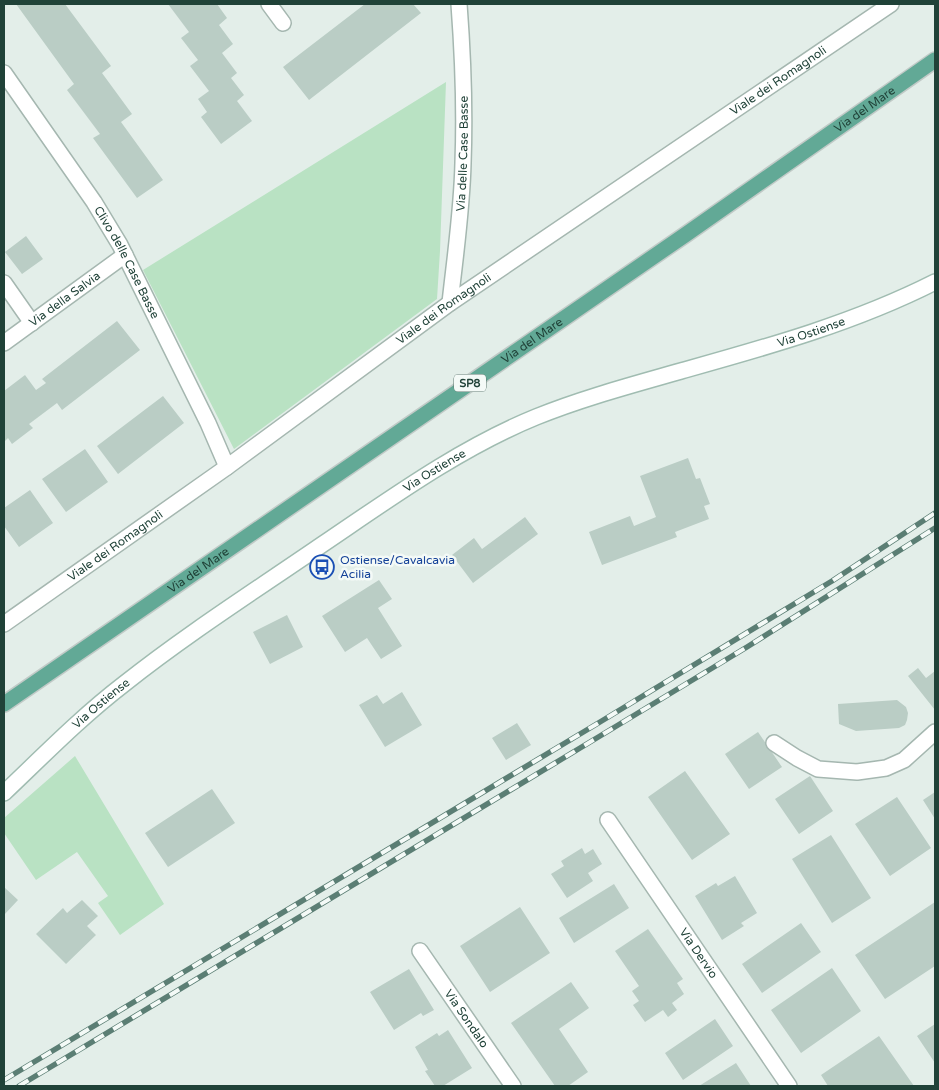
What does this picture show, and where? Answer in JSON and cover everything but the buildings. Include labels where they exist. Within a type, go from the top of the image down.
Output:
[{"type":"main road","name":"Via del Mare","points":[[4,704],[661,252],[935,60]]},
{"type":"street","points":[[269,4],[283,23]]},
{"type":"street","name":"Via delle Case Basse","points":[[450,303],[463,164],[462,41],[459,4]]},
{"type":"street","name":"Viale dei Romagnoli","points":[[4,624],[226,467],[450,303],[891,4]]},
{"type":"street","name":"Clivo delle Case Basse","points":[[4,73],[94,202],[112,231],[192,391],[226,467]]},
{"type":"street","name":"Via della Salvia","points":[[4,344],[125,255]]},
{"type":"street","name":"Via Ostiense","points":[[4,793],[82,719],[110,695],[179,643],[381,505],[448,462],[497,435],[538,416],[599,395],[826,328],[891,303],[935,282]]},
{"type":"street","points":[[4,283],[32,323]]},
{"type":"street","points":[[774,743],[818,769],[857,772],[886,768],[904,760],[935,733]]},
{"type":"street","name":"Via Dervio","points":[[608,820],[788,1086]]},
{"type":"street","name":"Via Sondalo","points":[[420,951],[513,1086]]},
{"type":"green space","points":[[446,82],[437,299],[234,449],[143,270]]},
{"type":"green space","points":[[75,756],[164,904],[120,935],[98,903],[108,896],[77,852],[36,880],[4,833],[4,818]]},
{"type":"railway","points":[[4,1080],[832,581],[935,513]]},
{"type":"railway","points":[[19,1086],[747,647],[935,528]]},
{"type":"place","name":"Ostiense/Cavalcavia Acilia","points":[[322,567]]}]
